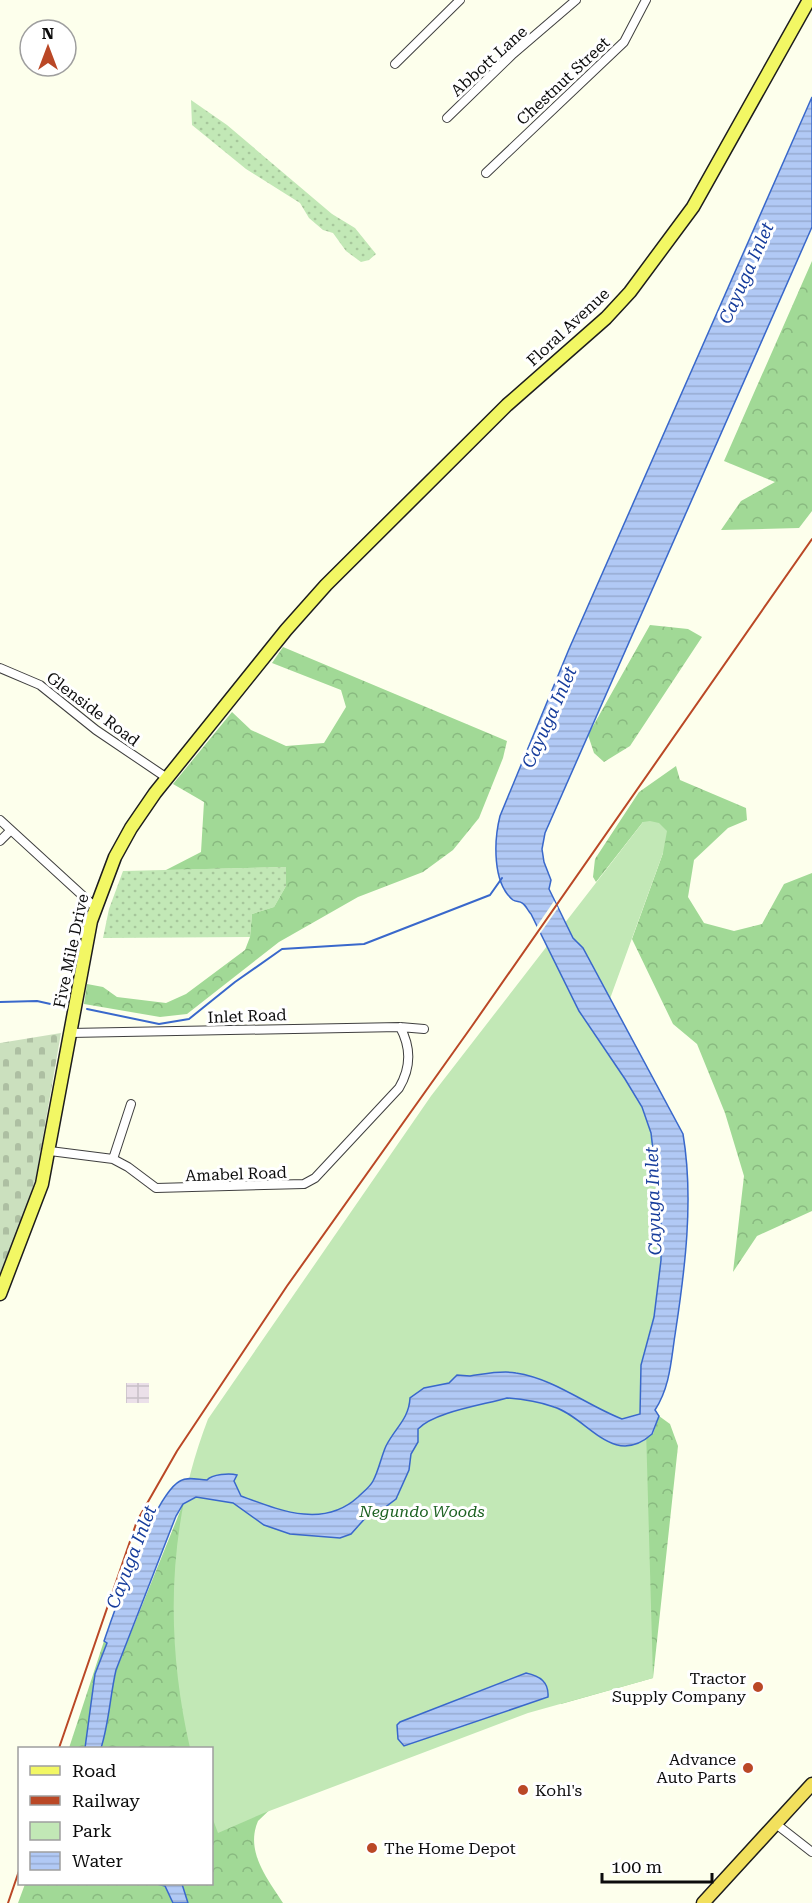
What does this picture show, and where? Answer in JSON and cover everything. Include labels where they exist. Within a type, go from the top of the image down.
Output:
[{"type":"highway","points":[[703,1903],[812,1784]]},
{"type":"main road","name":"Floral Avenue","points":[[286,630],[376,532],[507,405],[606,318],[630,292],[698,199],[809,0]]},
{"type":"main road","name":"Five Mile Drive","points":[[0,1294],[36,1202],[50,1151],[95,907],[115,857],[131,828],[167,778],[286,630]]},
{"type":"street","points":[[395,64],[460,0]]},
{"type":"street","name":"Abbott Lane","points":[[447,118],[513,54],[576,0]]},
{"type":"street","name":"Chestnut Street","points":[[486,173],[624,42],[646,0]]},
{"type":"street","name":"Glenside Road","points":[[0,668],[40,685],[96,730],[167,778]]},
{"type":"street","points":[[0,820],[95,907]]},
{"type":"street","points":[[0,841],[11,830]]},
{"type":"street","name":"Inlet Road","points":[[70,1033],[400,1027],[424,1029]]},
{"type":"street","name":"Amabel Road","points":[[50,1151],[113,1159],[129,1167],[156,1188],[304,1184],[315,1178],[399,1088],[405,1078],[408,1052],[400,1027]]},
{"type":"street","points":[[113,1159],[131,1104]]},
{"type":"street","points":[[776,1824],[812,1852]]},
{"type":"shaded area","points":[[126,1383],[149,1383],[149,1403],[126,1403]]},
{"type":"green space","points":[[191,100],[227,125],[332,214],[355,228],[376,254],[369,260],[361,262],[346,251],[333,233],[323,230],[309,218],[300,203],[246,169],[192,125]]},
{"type":"green space","points":[[812,261],[812,511],[799,528],[721,530],[741,501],[775,482],[724,461]]},
{"type":"green space","points":[[650,625],[688,629],[702,637],[630,746],[604,762],[594,753],[588,735]]},
{"type":"green space","points":[[283,647],[507,741],[503,758],[479,818],[453,850],[423,872],[358,897],[279,942],[187,1014],[160,1017],[84,1004],[87,984],[103,987],[117,997],[166,1003],[186,994],[245,950],[250,937],[252,914],[274,907],[286,886],[286,867],[166,870],[201,852],[204,802],[173,784],[232,712],[251,730],[286,746],[324,743],[346,707],[341,690],[272,663]]},
{"type":"green space","points":[[676,766],[680,780],[746,808],[747,820],[728,828],[694,860],[688,897],[704,923],[734,931],[762,924],[784,884],[812,873],[812,1211],[757,1236],[733,1272],[744,1176],[725,1113],[697,1044],[673,1024],[632,939],[663,853],[643,822],[596,882],[593,877],[595,859],[639,792]]},
{"type":"green space","name":"Negundo Woods","points":[[643,822],[659,823],[667,831],[663,853],[603,1018],[647,1091],[672,1177],[646,1428],[653,1678],[528,1713],[264,1813],[218,1833],[213,1820],[213,1747],[190,1747],[176,1665],[174,1624],[174,1582],[184,1500],[194,1459],[208,1419],[431,1096]]},
{"type":"green space","points":[[286,867],[286,886],[274,907],[252,914],[250,937],[103,938],[109,909],[123,871]]},
{"type":"green space","points":[[61,1033],[36,1177],[26,1209],[0,1273],[0,1043]]},
{"type":"green space","points":[[659,1416],[670,1424],[678,1446],[653,1678],[561,1704],[533,1558],[258,1821],[254,1843],[256,1854],[283,1903],[188,1903],[182,1885],[213,1885],[213,1747],[101,1747],[116,1670],[183,1504],[196,1496],[653,1434]]},
{"type":"green space","points":[[104,1641],[107,1642],[95,1674],[85,1747],[69,1747]]},
{"type":"green space","points":[[25,1885],[161,1885],[165,1886],[173,1903],[18,1903]]},
{"type":"water","name":"Cayuga Inlet","points":[[812,97],[812,227],[545,833],[542,849],[551,880],[549,889],[573,938],[583,948],[683,1134],[688,1184],[685,1260],[669,1374],[664,1392],[655,1410],[659,1416],[652,1434],[638,1443],[625,1446],[601,1437],[566,1412],[554,1407],[507,1398],[460,1410],[425,1423],[418,1429],[418,1442],[411,1454],[409,1470],[396,1499],[380,1511],[369,1514],[351,1534],[340,1538],[290,1534],[264,1525],[233,1503],[196,1497],[183,1504],[176,1516],[116,1670],[101,1747],[85,1747],[95,1674],[107,1643],[104,1641],[109,1626],[147,1529],[170,1491],[180,1481],[190,1478],[207,1480],[221,1474],[237,1475],[234,1481],[241,1496],[270,1507],[301,1514],[316,1514],[344,1507],[372,1483],[386,1446],[407,1412],[410,1398],[424,1388],[449,1383],[457,1375],[516,1373],[557,1386],[622,1419],[640,1414],[641,1365],[654,1317],[661,1260],[661,1220],[651,1133],[642,1107],[579,1011],[531,914],[523,904],[513,900],[506,892],[501,883],[496,861],[500,816],[569,649]]},
{"type":"water","points":[[526,1673],[543,1680],[547,1687],[548,1697],[404,1746],[398,1739],[397,1725],[400,1722]]},
{"type":"water","points":[[161,1885],[182,1885],[188,1903],[173,1903],[165,1886]]},
{"type":"pier","points":[[554,901],[558,908],[539,935],[535,929]]},
{"type":"waterway","points":[[87,1009],[159,1024],[189,1019],[235,982],[282,949],[364,944],[490,895],[502,878]]},
{"type":"waterway","points":[[0,1002],[37,1001],[64,1007]]},
{"type":"railway","points":[[59,1747],[137,1521],[177,1451],[287,1286],[472,1026],[812,539]]},
{"type":"railway","points":[[8,1903],[18,1874]]},
{"type":"place","name":"Tractor Supply Company","points":[[758,1687]]},
{"type":"place","name":"Advance Auto Parts","points":[[748,1768]]},
{"type":"place","name":"Kohl's","points":[[523,1790]]},
{"type":"place","name":"The Home Depot","points":[[372,1848]]}]
